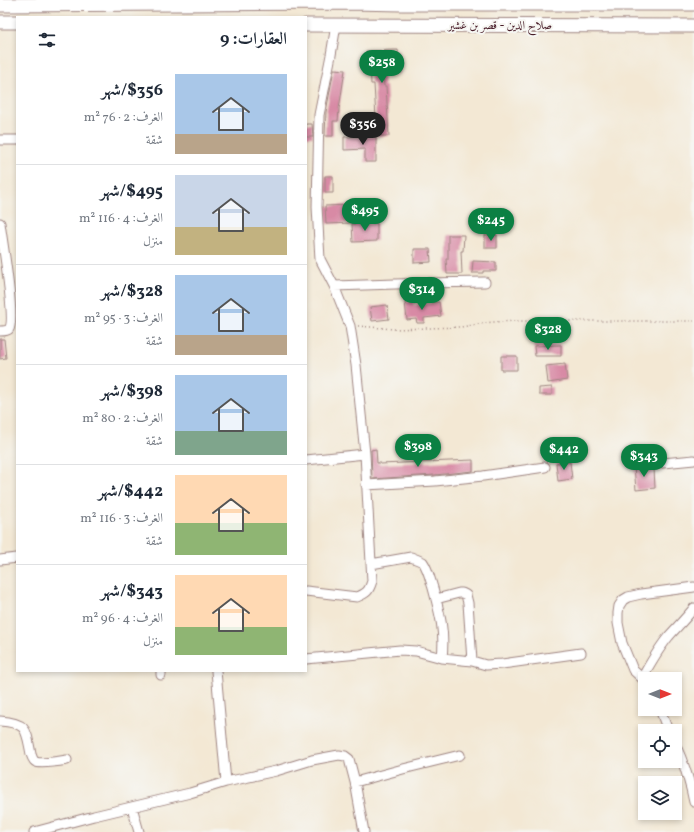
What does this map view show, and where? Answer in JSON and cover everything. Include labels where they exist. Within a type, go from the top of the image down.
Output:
[{"type":"highway","points":[[0,5],[69,2],[694,4]]},
{"type":"highway","name":"صلاح الدين - قصر بن غشير","points":[[307,25],[694,26]]},
{"type":"street","points":[[307,591],[357,596],[367,592],[372,581],[365,454],[356,365],[350,326],[334,286],[320,259],[317,207],[319,116],[336,25]]},
{"type":"street","points":[[0,140],[16,140]]},
{"type":"street","points":[[0,223],[11,324],[9,329],[6,331],[0,331]]},
{"type":"street","points":[[334,286],[485,282]]},
{"type":"street","points":[[307,460],[365,454]]},
{"type":"street","points":[[664,462],[694,460]]},
{"type":"street","points":[[366,485],[435,481],[545,467]]},
{"type":"street","points":[[371,564],[411,557],[423,562],[440,615],[444,643],[442,658]]},
{"type":"street","points":[[0,560],[16,558]]},
{"type":"street","points":[[638,675],[633,670],[622,643],[618,623],[619,606],[623,600],[628,597],[694,587]]},
{"type":"street","points":[[436,599],[459,593],[466,595],[468,603],[472,661]]},
{"type":"street","points":[[647,672],[652,660],[664,642],[694,608]]},
{"type":"street","points":[[307,659],[400,650],[416,651],[442,658],[472,661],[486,665],[581,653]]},
{"type":"street","points":[[216,672],[226,782]]},
{"type":"street","points":[[0,721],[12,722],[23,726],[26,732],[32,758],[35,762],[67,760]]},
{"type":"street","points":[[34,832],[63,828],[132,807],[190,793],[226,782],[312,760],[339,755],[345,756],[348,759],[355,782],[364,832]]},
{"type":"street","points":[[355,782],[460,756]]},
{"type":"street","points":[[682,759],[690,782],[694,802]]},
{"type":"street","points":[[132,807],[139,832]]},
{"type":"path","points":[[350,326],[413,329],[461,327],[492,322],[521,321],[694,321]]},
{"type":"building","points":[[398,50],[400,73],[383,74],[384,86],[386,86],[389,136],[377,136],[374,84],[371,84],[370,63],[366,63],[366,51]]},
{"type":"building","points":[[334,69],[345,70],[338,121],[333,121],[333,136],[325,136],[326,112]]},
{"type":"building","points":[[307,124],[312,124],[313,137],[307,137]]},
{"type":"building","points":[[376,136],[376,162],[365,162],[365,149],[344,150],[344,137]]},
{"type":"building","points":[[325,176],[333,176],[333,193],[325,193]]},
{"type":"building","points":[[350,205],[351,223],[326,224],[325,206]]},
{"type":"building","points":[[377,223],[377,241],[353,242],[352,224]]},
{"type":"building","points":[[448,235],[464,235],[463,251],[461,251],[462,274],[447,274],[446,259],[448,259]]},
{"type":"building","points":[[485,235],[497,235],[497,248],[485,248]]},
{"type":"building","points":[[414,249],[430,249],[431,262],[414,263]]},
{"type":"building","points":[[473,261],[496,262],[496,271],[472,273]]},
{"type":"building","points":[[413,301],[414,305],[439,302],[441,316],[424,318],[424,323],[417,323],[416,319],[407,320],[405,302]]},
{"type":"building","points":[[387,305],[389,319],[372,321],[370,307]]},
{"type":"building","points":[[0,339],[4,339],[6,358],[0,359]]},
{"type":"building","points":[[561,345],[561,356],[535,356],[534,346]]},
{"type":"building","points":[[501,356],[517,356],[517,370],[501,370]]},
{"type":"building","points":[[565,364],[567,380],[548,383],[546,366]]},
{"type":"building","points":[[552,387],[552,395],[539,395],[539,388]]},
{"type":"building","points":[[376,449],[377,463],[380,464],[473,460],[473,471],[372,479],[371,450]]},
{"type":"building","points":[[570,462],[572,479],[558,481],[556,463]]},
{"type":"building","points":[[634,466],[644,466],[644,469],[654,469],[655,488],[636,490]]}]
